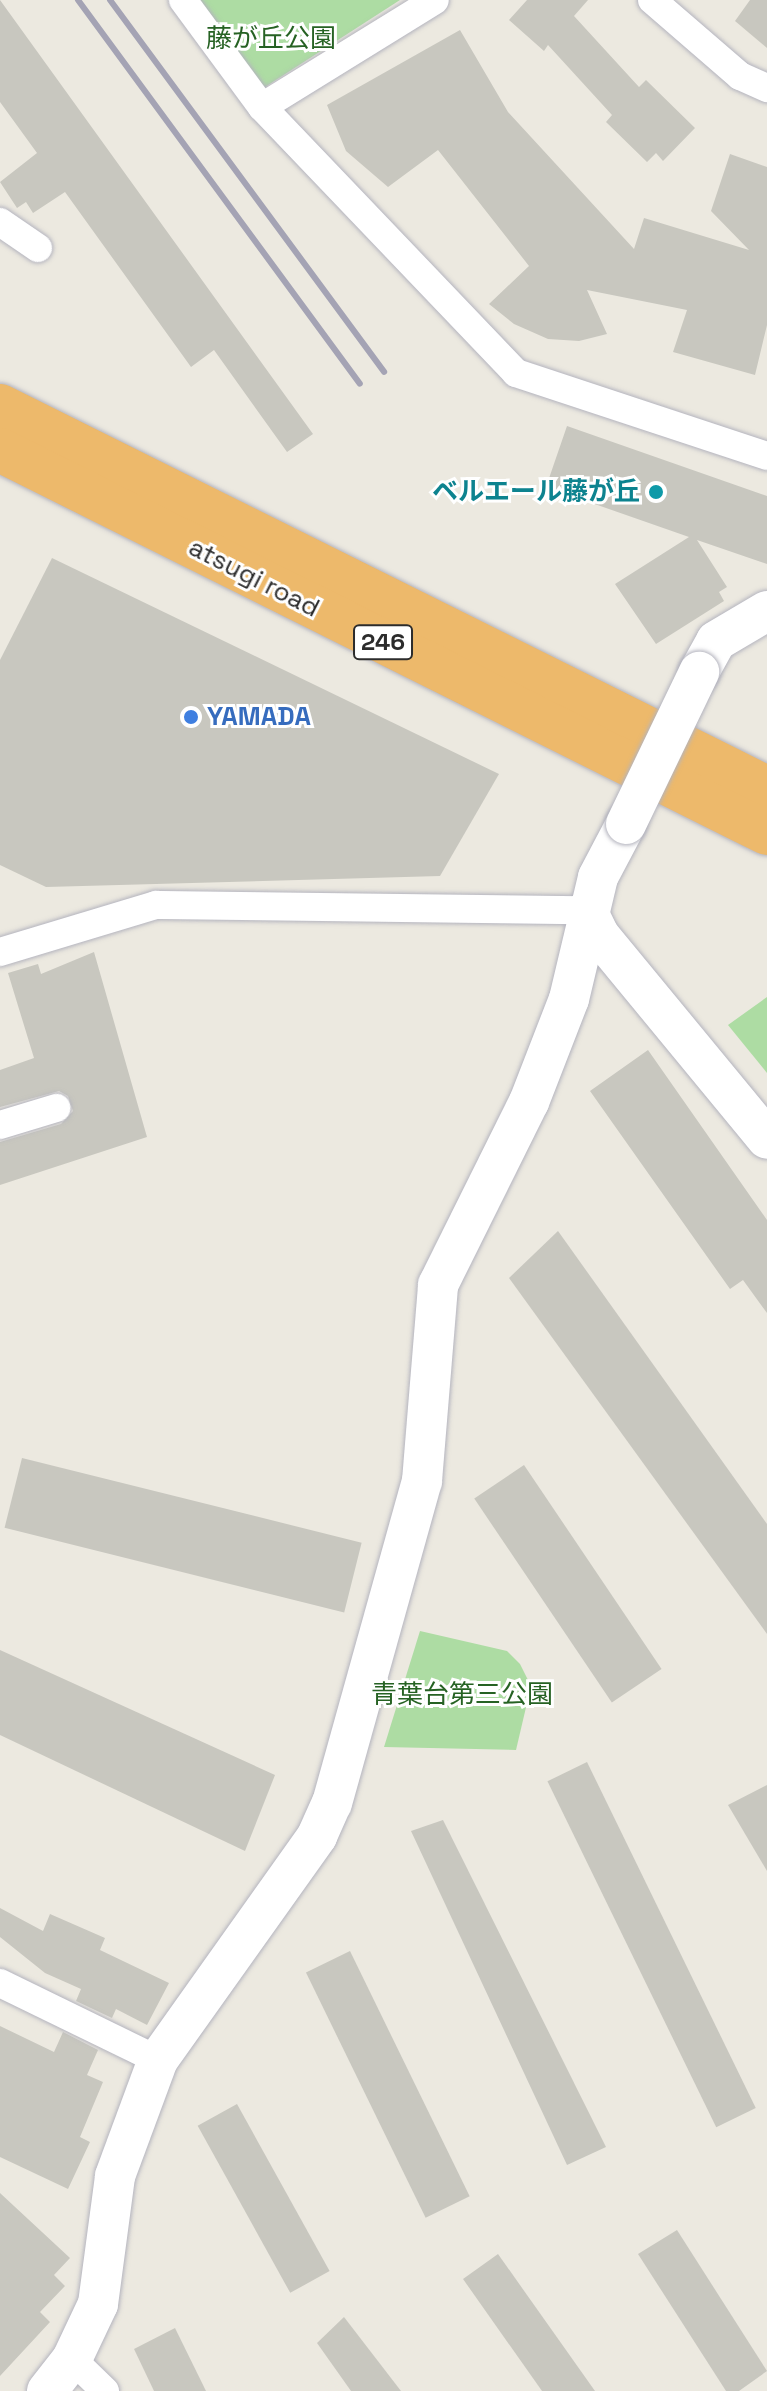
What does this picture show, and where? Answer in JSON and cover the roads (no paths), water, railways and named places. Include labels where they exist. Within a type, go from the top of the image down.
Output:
[{"type":"highway","name":"atsugi road","points":[[0,406],[767,788]]},
{"type":"highway","name":"atsugi road","points":[[0,450],[767,833]]},
{"type":"street","points":[[183,0],[262,107],[516,373],[767,456]]},
{"type":"street","points":[[262,107],[435,0]]},
{"type":"street","points":[[652,0],[740,76],[767,88]]},
{"type":"street","points":[[0,222],[38,248]]},
{"type":"street","points":[[47,2391],[72,2359],[98,2304],[115,2176],[158,2060],[317,1836],[332,1803],[422,1481],[438,1285],[529,1102],[569,999],[587,910],[716,641],[767,611]]},
{"type":"street","points":[[0,952],[156,905],[587,910]]},
{"type":"street","points":[[587,910],[599,935],[767,1139]]},
{"type":"street","points":[[0,1125],[56,1108]]},
{"type":"street","points":[[0,1983],[158,2060]]},
{"type":"street","points":[[72,2359],[105,2391]]},
{"type":"railway","points":[[78,0],[360,384]]},
{"type":"railway","points":[[110,0],[384,372]]},
{"type":"place","name":"ベルエール藤が丘","points":[[656,492]]},
{"type":"place","name":"YAMADA","points":[[191,717]]},
{"type":"park label","name":"藤が丘公園","points":[[271,39]]},
{"type":"park label","name":"青葉台第三公園","points":[[462,1695]]}]
